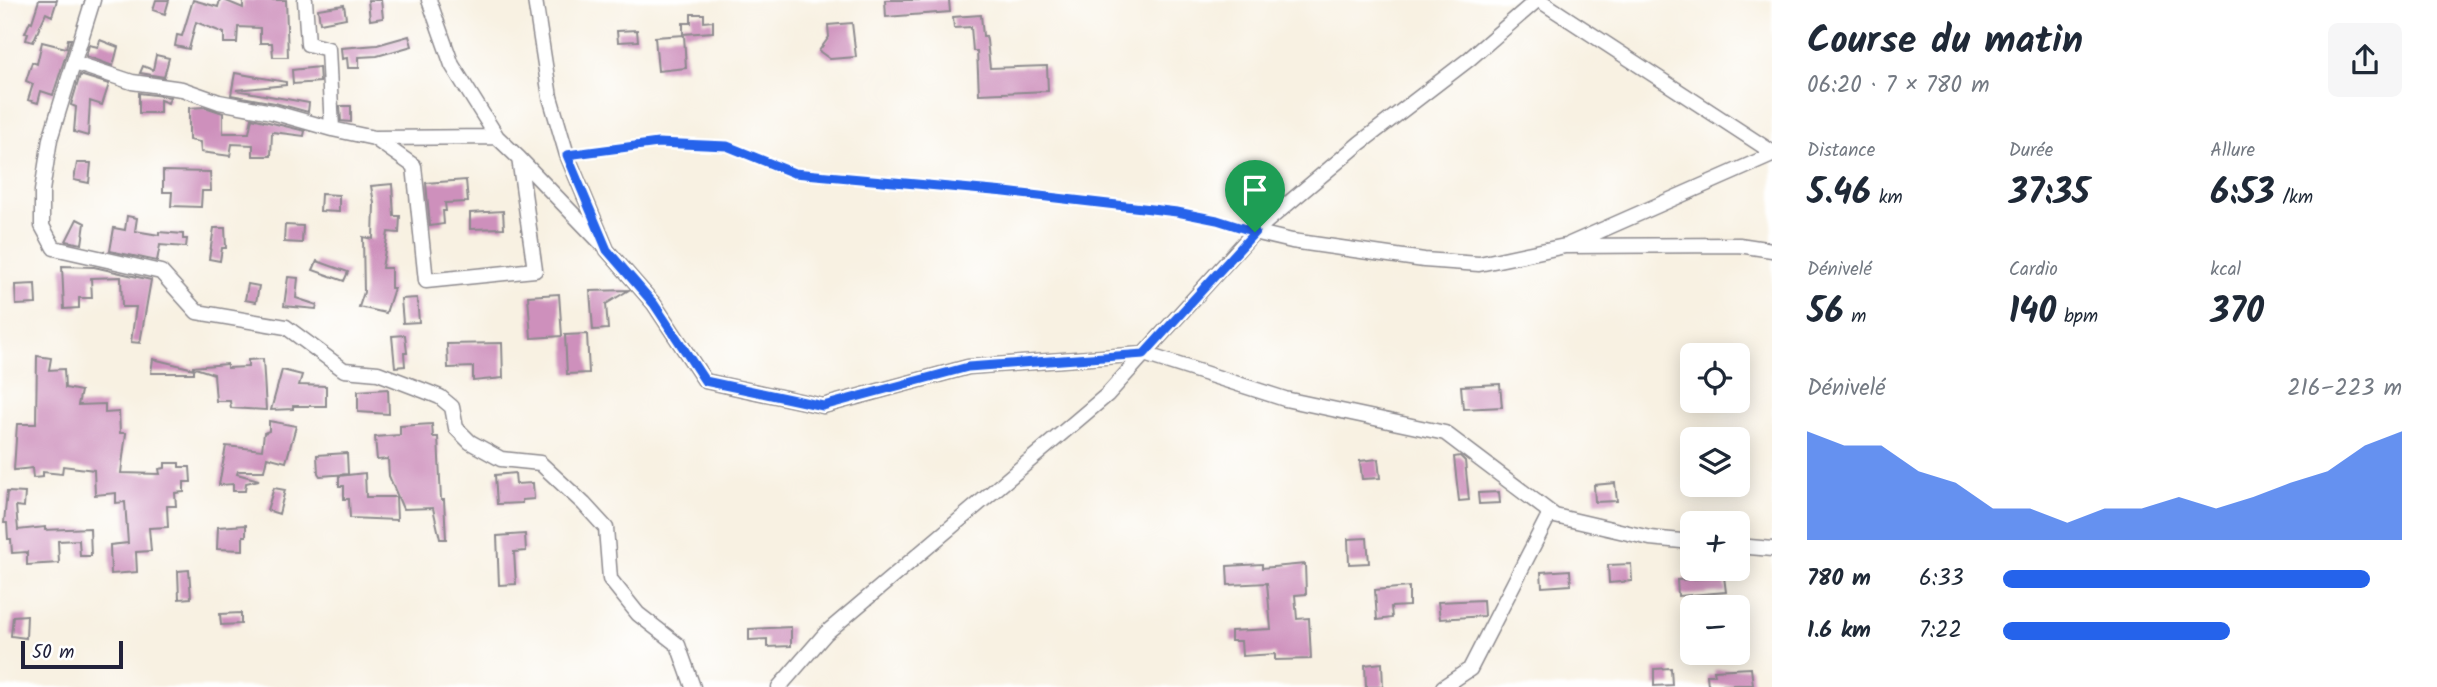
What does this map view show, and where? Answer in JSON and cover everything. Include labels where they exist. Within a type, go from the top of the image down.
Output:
[{"type":"street","points":[[93,0],[50,139],[42,191],[41,226],[54,247],[161,272],[197,312],[286,327],[344,370],[378,373],[440,397],[452,407],[456,428],[470,442],[501,459],[540,463],[606,528],[610,579],[638,614],[678,645],[693,687]]},
{"type":"street","points":[[305,0],[308,44],[328,50],[332,129]]},
{"type":"street","points":[[429,0],[452,65],[497,137],[607,250],[654,304],[705,381],[823,406],[968,367],[1144,354],[1284,399],[1445,433],[1555,516],[1650,538],[1680,541]]},
{"type":"street","points":[[535,0],[551,97],[567,155],[607,250]]},
{"type":"street","points":[[779,687],[826,633],[1107,395],[1255,232],[1360,143],[1468,60],[1538,0],[1772,154]]},
{"type":"street","points":[[75,63],[132,82],[182,89],[219,102],[272,112],[374,138],[497,137]]},
{"type":"street","points":[[374,138],[414,166],[426,281],[535,270],[519,158]]},
{"type":"street","points":[[1566,246],[1772,154]]},
{"type":"street","points":[[1255,232],[1305,243],[1424,260],[1479,264],[1566,246],[1739,246],[1772,250]]},
{"type":"street","points":[[1443,687],[1470,669],[1550,513]]},
{"type":"street","points":[[1750,547],[1772,549]]},
{"type":"path","points":[[567,155],[658,143],[727,146],[794,173],[1005,192],[1177,212],[1217,220],[1255,232]]},
{"type":"building","points":[[39,0],[57,0],[52,16],[46,13],[33,42],[26,40],[28,33],[25,33],[30,21],[32,22]]},
{"type":"building","points":[[156,0],[169,0],[165,14],[153,10]]},
{"type":"building","points":[[193,0],[218,7],[220,0],[224,0],[243,8],[243,0],[286,0],[288,57],[273,57],[272,43],[260,43],[260,28],[238,27],[237,43],[224,43],[224,33],[196,22],[189,49],[175,46],[177,35],[182,36]]},
{"type":"building","points":[[368,0],[381,0],[383,18],[370,20]]},
{"type":"building","points":[[885,0],[949,0],[950,12],[886,17]]},
{"type":"building","points":[[344,5],[346,18],[320,23],[318,9]]},
{"type":"building","points":[[691,14],[704,14],[704,22],[713,21],[713,32],[683,34],[683,23],[691,23]]},
{"type":"building","points":[[981,15],[990,68],[1047,66],[1048,91],[979,94],[977,51],[973,51],[971,27],[954,28],[953,17]]},
{"type":"building","points":[[852,23],[856,57],[830,59],[819,51],[829,37],[828,25]]},
{"type":"building","points":[[637,30],[638,41],[618,42],[617,31]]},
{"type":"building","points":[[684,35],[686,68],[658,71],[655,37]]},
{"type":"building","points":[[409,36],[412,46],[377,56],[359,57],[359,68],[348,68],[347,58],[342,59],[341,48],[377,45]]},
{"type":"building","points":[[68,39],[71,39],[53,95],[41,91],[38,103],[28,100],[33,84],[26,81],[32,62],[37,64],[42,42],[66,48]]},
{"type":"building","points":[[100,40],[118,47],[113,66],[86,56],[89,45],[98,47]]},
{"type":"building","points":[[156,55],[169,58],[164,77],[140,73],[143,66],[153,70]]},
{"type":"building","points":[[319,67],[320,82],[293,84],[292,70]]},
{"type":"building","points":[[235,73],[286,82],[286,85],[236,90],[309,103],[308,112],[231,95]]},
{"type":"building","points":[[80,75],[109,84],[102,105],[90,101],[88,136],[74,132],[76,107],[71,105]]},
{"type":"building","points":[[139,93],[170,97],[168,103],[160,100],[160,113],[139,113]]},
{"type":"building","points":[[340,106],[351,106],[351,122],[341,121]]},
{"type":"building","points":[[205,107],[223,113],[223,133],[249,133],[252,118],[305,131],[304,136],[272,132],[271,156],[253,156],[253,145],[232,144],[230,156],[201,152],[200,142],[189,140],[189,108]]},
{"type":"building","points":[[77,163],[91,163],[89,183],[74,180]]},
{"type":"building","points":[[163,171],[210,172],[211,191],[202,191],[201,207],[171,206],[172,192],[163,192]]},
{"type":"building","points":[[466,180],[468,202],[445,203],[444,224],[430,226],[426,183]]},
{"type":"building","points":[[392,184],[394,216],[400,216],[399,233],[388,232],[382,268],[391,268],[391,288],[394,288],[386,313],[359,307],[364,292],[363,237],[373,239],[374,203],[371,186]]},
{"type":"building","points":[[321,194],[339,195],[339,212],[320,211]]},
{"type":"building","points":[[503,211],[504,228],[470,229],[470,213]]},
{"type":"building","points":[[127,216],[137,218],[135,231],[159,235],[159,232],[183,234],[183,239],[187,239],[186,247],[160,245],[157,261],[110,251],[114,228],[125,230]]},
{"type":"building","points":[[77,219],[85,223],[82,244],[66,241]]},
{"type":"building","points":[[285,225],[303,226],[302,243],[284,242]]},
{"type":"building","points":[[214,228],[225,228],[226,248],[222,248],[220,261],[209,259]]},
{"type":"building","points":[[317,261],[348,272],[344,281],[313,270]]},
{"type":"building","points":[[62,266],[94,267],[151,280],[140,343],[131,342],[136,307],[122,307],[121,277],[91,278],[92,298],[79,298],[79,308],[64,309]]},
{"type":"building","points":[[288,277],[298,278],[296,298],[317,305],[316,309],[284,306]]},
{"type":"building","points":[[35,284],[36,304],[16,305],[15,285]]},
{"type":"building","points":[[248,284],[259,286],[256,302],[245,300]]},
{"type":"building","points":[[629,290],[606,304],[608,329],[593,330],[590,291]]},
{"type":"building","points":[[559,294],[562,336],[531,338],[528,296]]},
{"type":"building","points":[[417,298],[419,322],[403,323],[401,299]]},
{"type":"building","points":[[587,334],[589,373],[567,374],[565,335]]},
{"type":"building","points":[[405,335],[405,366],[395,367],[392,336]]},
{"type":"building","points":[[502,343],[503,378],[473,381],[473,367],[448,368],[447,344]]},
{"type":"building","points":[[37,356],[51,358],[49,370],[64,369],[65,388],[81,391],[78,405],[105,404],[105,413],[119,412],[120,433],[126,433],[121,473],[160,474],[159,469],[165,468],[165,463],[179,463],[179,467],[190,467],[191,482],[184,482],[184,492],[175,493],[176,506],[167,506],[168,527],[149,528],[151,551],[136,552],[137,572],[111,574],[110,545],[128,543],[125,502],[116,503],[116,493],[95,495],[94,470],[63,466],[62,474],[43,472],[43,477],[33,478],[32,468],[14,470],[17,424],[36,424]]},
{"type":"building","points":[[153,359],[194,369],[194,373],[151,373]]},
{"type":"building","points":[[263,359],[266,410],[231,408],[230,401],[216,401],[214,374],[192,367],[227,364],[227,368],[248,367],[248,360]]},
{"type":"building","points":[[282,370],[302,375],[299,385],[326,386],[326,406],[293,406],[293,409],[271,410]]},
{"type":"building","points":[[1500,384],[1502,407],[1463,409],[1461,386]]},
{"type":"building","points":[[388,389],[389,414],[358,412],[358,391]]},
{"type":"building","points":[[269,421],[296,426],[286,462],[267,457],[264,471],[238,471],[237,474],[259,480],[246,483],[245,491],[233,491],[233,484],[219,485],[226,446],[262,450],[264,433],[269,431]]},
{"type":"building","points":[[432,424],[433,437],[438,437],[446,539],[440,539],[433,508],[403,509],[389,476],[388,459],[377,460],[375,437],[400,435],[400,426]]},
{"type":"building","points":[[347,453],[348,474],[320,476],[317,455]]},
{"type":"building","points":[[1460,456],[1465,461],[1469,500],[1459,501],[1454,457]]},
{"type":"building","points":[[1378,459],[1380,478],[1362,479],[1360,461]]},
{"type":"building","points":[[365,473],[366,497],[396,497],[397,520],[350,518],[349,499],[344,499],[344,486],[339,486],[339,476]]},
{"type":"building","points":[[515,473],[516,484],[533,483],[534,499],[522,500],[522,503],[497,504],[495,475]]},
{"type":"building","points":[[1615,483],[1617,501],[1595,502],[1594,485]]},
{"type":"building","points":[[274,488],[285,490],[279,514],[267,510]]},
{"type":"building","points":[[7,492],[25,493],[24,507],[16,506],[18,530],[45,527],[45,530],[90,528],[91,556],[80,556],[79,540],[58,541],[59,563],[27,565],[27,552],[12,553],[11,539],[8,539],[7,523],[4,523]]},
{"type":"building","points":[[1499,492],[1500,503],[1479,504],[1478,493]]},
{"type":"building","points":[[246,525],[243,550],[217,549],[218,527]]},
{"type":"building","points":[[525,534],[526,551],[514,552],[516,584],[499,585],[497,536]]},
{"type":"building","points":[[1367,538],[1369,563],[1349,564],[1348,539]]},
{"type":"building","points":[[1262,564],[1262,568],[1305,564],[1306,594],[1295,595],[1297,619],[1309,618],[1311,659],[1275,660],[1275,654],[1242,656],[1241,641],[1231,641],[1231,631],[1271,629],[1267,583],[1228,585],[1227,566]]},
{"type":"building","points":[[1631,564],[1632,581],[1609,583],[1608,565]]},
{"type":"building","points":[[189,570],[191,598],[179,599],[178,571]]},
{"type":"building","points":[[1570,570],[1571,585],[1542,587],[1541,572]]},
{"type":"building","points":[[1677,580],[1725,581],[1726,592],[1678,596]]},
{"type":"building","points":[[1409,587],[1409,606],[1391,607],[1392,618],[1377,620],[1375,590]]},
{"type":"building","points":[[1483,600],[1484,616],[1440,619],[1438,602]]},
{"type":"building","points":[[241,613],[241,624],[221,625],[220,614]]},
{"type":"building","points":[[27,615],[26,638],[11,636],[13,616]]},
{"type":"building","points":[[791,627],[791,646],[767,647],[767,639],[749,640],[749,629]]},
{"type":"building","points":[[1382,663],[1383,687],[1366,687],[1365,665]]},
{"type":"building","points":[[1671,668],[1672,685],[1654,686],[1654,669]]},
{"type":"building","points":[[1751,668],[1753,685],[1708,685],[1707,675],[1715,675],[1714,670]]},
{"type":"route","points":[[658,143],[727,146],[794,173],[1005,192],[1177,212],[1217,220],[1255,232],[1144,354],[968,367],[823,406],[705,381],[654,304],[607,250],[567,155],[658,143]]}]
